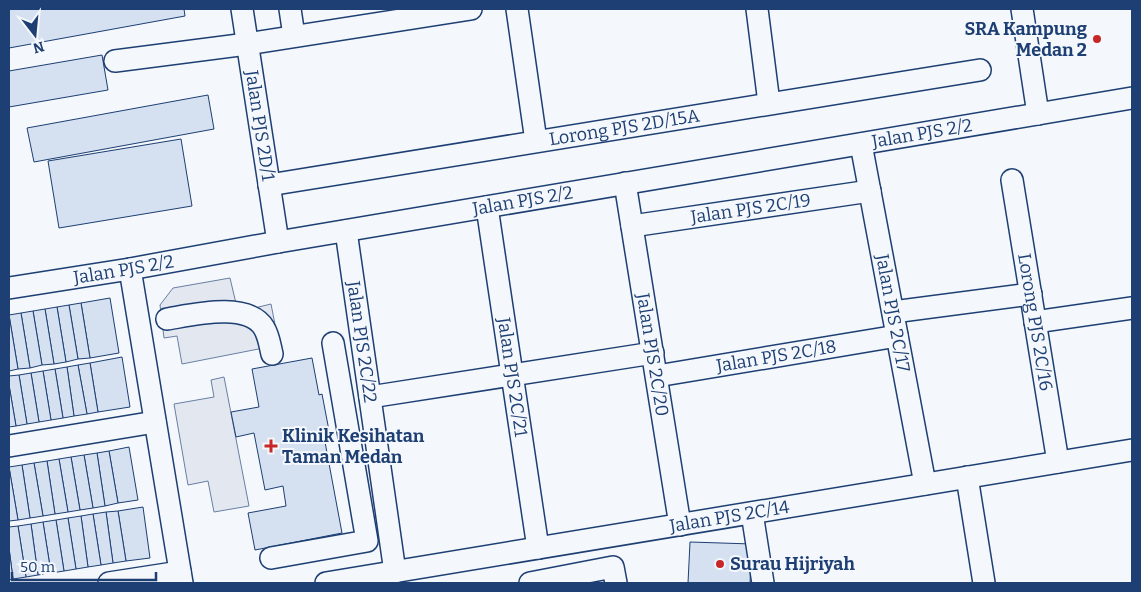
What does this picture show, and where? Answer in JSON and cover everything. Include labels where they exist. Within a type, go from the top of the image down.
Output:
[{"type":"street","name":"Jalan PJS 2D/1","points":[[242,9],[278,242]]},
{"type":"street","points":[[290,9],[294,36]]},
{"type":"street","points":[[115,61],[247,44],[437,11],[471,9]]},
{"type":"street","points":[[517,9],[536,142]]},
{"type":"street","points":[[757,9],[769,104]]},
{"type":"street","points":[[1022,9],[1038,114]]},
{"type":"street","name":"Lorong PJS 2D/15A","points":[[269,185],[980,70]]},
{"type":"street","name":"Jalan PJS 2/2","points":[[9,288],[1132,98]]},
{"type":"street","name":"Jalan PJS 2C/17","points":[[861,144],[925,484]]},
{"type":"street","name":"Lorong PJS 2C/16","points":[[1012,180],[1058,462]]},
{"type":"street","name":"Jalan PJS 2C/20","points":[[625,183],[680,525]]},
{"type":"street","name":"Jalan PJS 2C/19","points":[[632,226],[870,190]]},
{"type":"street","name":"Jalan PJS 2C/21","points":[[487,207],[538,548]]},
{"type":"street","name":"Jalan PJS 2C/22","points":[[346,230],[396,572]]},
{"type":"street","points":[[109,583],[181,578],[130,269]]},
{"type":"street","points":[[893,312],[1031,294]]},
{"type":"street","points":[[1035,322],[1132,308]]},
{"type":"street","points":[[167,319],[214,312],[245,315],[257,320],[264,328],[272,354]]},
{"type":"street","name":"Jalan PJS 2C/18","points":[[657,376],[897,336]]},
{"type":"street","points":[[271,558],[367,541],[333,343]]},
{"type":"street","points":[[370,397],[653,353]]},
{"type":"street","points":[[9,446],[155,422]]},
{"type":"street","name":"Jalan PJS 2C/14","points":[[326,583],[358,581],[396,572],[1132,450]]},
{"type":"street","points":[[967,477],[984,583]]},
{"type":"street","points":[[752,513],[763,583]]},
{"type":"street","points":[[530,583],[613,567],[616,583]]},
{"type":"shaded area","points":[[230,278],[238,312],[271,304],[279,345],[182,364],[177,336],[164,338],[160,305],[173,288]]},
{"type":"shaded area","points":[[224,377],[249,506],[214,512],[208,481],[188,485],[174,404],[214,397],[211,380]]},
{"type":"building","points":[[9,9],[184,9],[185,16],[9,48]]},
{"type":"building","points":[[102,55],[108,90],[9,107],[9,71]]},
{"type":"building","points":[[208,95],[214,129],[34,162],[27,128]]},
{"type":"building","points":[[181,139],[192,206],[59,228],[48,161]]},
{"type":"building","points":[[110,298],[119,353],[90,358],[81,303]]},
{"type":"building","points":[[81,303],[90,358],[78,359],[69,305]]},
{"type":"building","points":[[69,305],[78,359],[66,362],[57,307]]},
{"type":"building","points":[[57,307],[66,362],[54,364],[45,309]]},
{"type":"building","points":[[45,309],[54,364],[42,365],[33,311]]},
{"type":"building","points":[[33,311],[42,365],[30,368],[21,313]]},
{"type":"building","points":[[21,313],[30,368],[18,369],[9,315]]},
{"type":"building","points":[[9,315],[18,369],[9,371]]},
{"type":"building","points":[[122,357],[130,407],[98,412],[90,363]]},
{"type":"building","points":[[312,358],[319,395],[322,394],[331,441],[325,442],[342,533],[255,550],[248,513],[286,506],[283,486],[265,490],[254,433],[236,437],[231,412],[259,407],[252,369]]},
{"type":"building","points":[[90,363],[98,412],[87,414],[78,365]]},
{"type":"building","points":[[78,365],[87,414],[74,416],[67,367]]},
{"type":"building","points":[[67,367],[74,416],[63,418],[55,369]]},
{"type":"building","points":[[55,369],[63,418],[51,420],[43,371]]},
{"type":"building","points":[[43,371],[51,420],[39,422],[31,373]]},
{"type":"building","points":[[31,373],[39,422],[27,424],[19,375]]},
{"type":"building","points":[[19,375],[27,424],[16,426],[9,376]]},
{"type":"building","points":[[9,385],[16,426],[9,427]]},
{"type":"building","points":[[129,447],[138,500],[118,503],[109,451]]},
{"type":"building","points":[[109,451],[118,503],[105,506],[97,453]]},
{"type":"building","points":[[97,453],[105,506],[93,508],[84,455]]},
{"type":"building","points":[[84,455],[93,508],[80,510],[71,457]]},
{"type":"building","points":[[71,457],[80,510],[68,512],[59,459]]},
{"type":"building","points":[[59,459],[68,512],[55,514],[47,461]]},
{"type":"building","points":[[47,461],[55,514],[43,516],[34,463]]},
{"type":"building","points":[[34,463],[43,516],[30,518],[22,465]]},
{"type":"building","points":[[22,465],[30,518],[18,520],[9,467]]},
{"type":"building","points":[[9,467],[18,520],[9,521]]},
{"type":"building","points":[[143,507],[150,558],[126,561],[118,511]]},
{"type":"building","points":[[118,511],[126,561],[113,563],[106,512]]},
{"type":"building","points":[[106,512],[113,563],[101,565],[93,514]]},
{"type":"building","points":[[93,514],[101,565],[88,567],[81,516]]},
{"type":"building","points":[[81,516],[88,567],[76,569],[68,518]]},
{"type":"building","points":[[68,518],[76,569],[64,571],[56,520]]},
{"type":"building","points":[[56,520],[64,571],[51,573],[43,522]]},
{"type":"building","points":[[43,522],[51,573],[38,575],[31,524]]},
{"type":"building","points":[[31,524],[38,575],[26,577],[18,526]]},
{"type":"building","points":[[18,526],[26,577],[13,579],[9,548],[9,527]]},
{"type":"building","name":"Surau Hijriyah","points":[[690,542],[752,544],[750,583],[688,583]]},
{"type":"building","points":[[9,548],[13,579],[9,580]]},
{"type":"place","name":"SRA Kampung Medan 2","points":[[1097,39]]},
{"type":"place","name":"Klinik Kesihatan Taman Medan","points":[[271,446]]},
{"type":"place","name":"Surau Hijriyah","points":[[720,564]]}]
